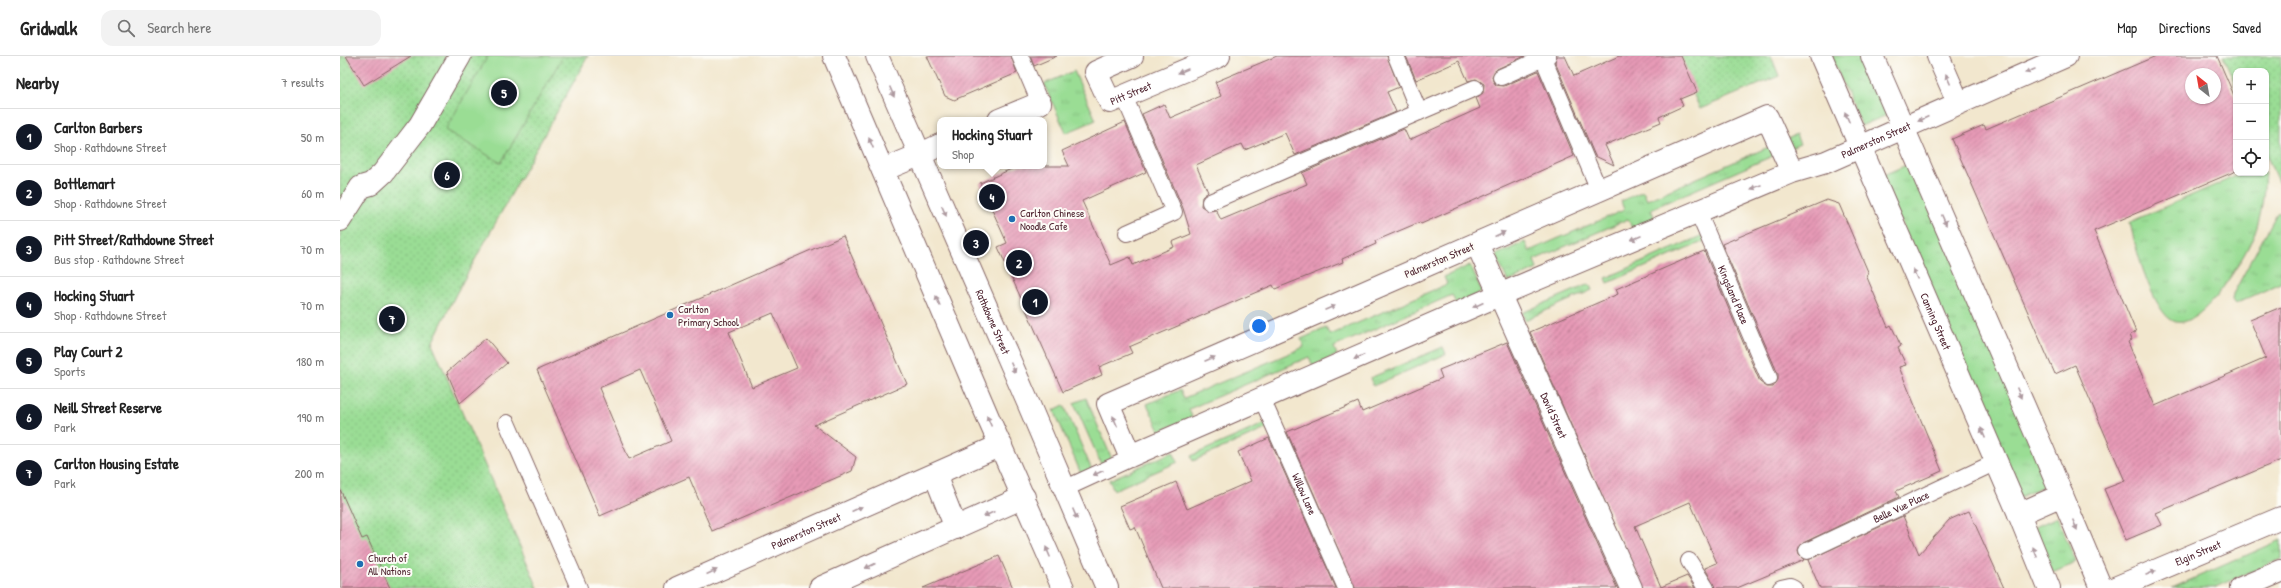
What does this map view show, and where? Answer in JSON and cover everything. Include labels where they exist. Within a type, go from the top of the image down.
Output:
[{"type":"street","points":[[340,220],[357,191],[361,187],[371,184],[383,173],[420,125],[460,56]]},
{"type":"street","points":[[834,56],[1063,588]]},
{"type":"street","name":"Rathdowne Street","points":[[877,56],[919,155],[1030,405],[1064,489],[1107,588]]},
{"type":"street","name":"Pitt Street","points":[[1132,56],[1096,72],[1110,102],[1219,56]]},
{"type":"street","name":"Canning Street","points":[[1821,56],[2019,514],[2049,588]]},
{"type":"street","points":[[1872,56],[2101,588]]},
{"type":"street","points":[[1938,56],[1958,102]]},
{"type":"street","name":"Palmerston Street","points":[[1792,172],[1767,116],[1108,404],[1130,456],[1499,295],[1792,172],[1826,162],[1958,102],[2066,56]]},
{"type":"street","points":[[1006,117],[1040,103]]},
{"type":"street","points":[[883,170],[937,146]]},
{"type":"street","name":"David Street","points":[[1477,244],[1631,588]]},
{"type":"street","name":"Palmerston Street","points":[[677,588],[1001,446]]},
{"type":"street","points":[[935,475],[956,528]]},
{"type":"street","points":[[2019,514],[2062,495]]},
{"type":"street","points":[[820,588],[1024,497]]},
{"type":"street","name":"Elgin Street","points":[[2115,588],[2281,518]]},
{"type":"street","points":[[2241,588],[2281,571]]},
{"type":"lane","points":[[1020,56],[1040,103]]},
{"type":"lane","points":[[1396,56],[1419,112]]},
{"type":"lane","points":[[1501,77],[1546,57],[1599,190]]},
{"type":"lane","points":[[1210,202],[1475,88]]},
{"type":"lane","points":[[1124,96],[1174,212],[1127,232]]},
{"type":"lane","name":"Kingsland Place","points":[[1698,212],[1769,378]]},
{"type":"lane","name":"Willow Lane","points":[[1262,399],[1346,588]]},
{"type":"lane","points":[[507,424],[579,588]]},
{"type":"lane","name":"Palmerston Street","points":[[1064,489],[1127,460],[1130,456]]},
{"type":"lane","name":"Belle Vue Place","points":[[1807,551],[1996,462]]},
{"type":"lane","points":[[1689,561],[1706,588]]},
{"type":"lane","points":[[1781,588],[1790,586],[1794,588]]},
{"type":"green space","points":[[340,56],[588,56],[456,294],[432,343],[538,588],[340,588]]},
{"type":"green space","points":[[488,56],[563,56],[501,163],[445,130]]},
{"type":"green space","points":[[1677,56],[1771,56],[1779,76],[1700,109]]},
{"type":"green space","points":[[1831,56],[1861,56],[1887,115],[1861,126]]},
{"type":"green space","points":[[2223,56],[2281,56],[2281,189],[2269,161],[2269,68],[2233,68],[2233,79]]},
{"type":"green space","points":[[1074,71],[1096,120],[1066,133],[1044,84]]},
{"type":"green space","points":[[1796,135],[1800,144],[1651,209],[1655,219],[1632,228],[1628,219],[1534,260],[1537,269],[1508,282],[1496,255],[1525,242],[1529,251],[1624,210],[1621,201],[1643,191],[1647,200]]},
{"type":"green space","points":[[1911,163],[2050,483],[2020,497],[1881,176]]},
{"type":"green space","points":[[2236,176],[2265,176],[2261,211],[2257,226],[2242,258],[2232,275],[2207,306],[2194,317],[2181,322],[2170,319],[2163,312],[2156,301],[2139,259],[2130,222]]},
{"type":"green space","points":[[2281,212],[2281,283],[2235,304],[2232,300],[2233,294],[2277,213]]},
{"type":"green space","points":[[1703,235],[1705,241],[1608,283],[1606,278]]},
{"type":"green space","points":[[1470,265],[1482,292],[1456,304],[1452,295],[1334,347],[1337,355],[1313,366],[1309,357],[1189,409],[1192,417],[1160,431],[1147,404],[1180,390],[1184,398],[1304,347],[1301,339],[1326,328],[1330,335],[1447,284],[1444,277]]},
{"type":"green space","points":[[1589,284],[1592,290],[1525,320],[1522,313]]},
{"type":"green space","points":[[1443,347],[1446,354],[1373,386],[1370,378]]},
{"type":"green space","points":[[1086,398],[1112,459],[1101,464],[1074,403]]},
{"type":"green space","points":[[1064,405],[1092,470],[1081,474],[1054,410]]},
{"type":"green space","points":[[1266,423],[1268,428],[1193,461],[1191,456]]},
{"type":"green space","points":[[1173,452],[1178,462],[1114,490],[1109,480]]},
{"type":"green space","points":[[2057,517],[2076,562],[2052,572],[2033,528]]},
{"type":"green space","points":[[2281,540],[2281,559],[2214,588],[2172,588]]},
{"type":"building","points":[[346,56],[411,56],[364,85]]},
{"type":"building","points":[[927,56],[1011,56],[1017,73],[954,100],[945,96]]},
{"type":"building","points":[[1030,56],[1057,56],[1034,66]]},
{"type":"building","points":[[1277,56],[1387,56],[1399,87],[1387,92],[1396,112],[1295,155],[1285,133],[1245,150],[1242,144],[1196,165],[1208,192],[1202,197],[1201,206],[1209,211],[1216,210],[1221,220],[1307,184],[1302,173],[1404,129],[1409,140],[1480,108],[1476,98],[1483,93],[1484,84],[1476,79],[1468,81],[1459,61],[1416,80],[1406,56],[1525,56],[1497,69],[1492,76],[1493,81],[1496,85],[1504,86],[1538,71],[1574,156],[1421,224],[1420,222],[1375,241],[1376,244],[1342,259],[1343,262],[1275,289],[1273,285],[1129,347],[1132,353],[1099,367],[1102,375],[1063,392],[998,247],[1007,243],[980,183],[1011,169],[1047,169],[1047,166],[1069,166],[1062,151],[1125,122],[1146,172],[1082,201],[1111,265],[1130,257],[1133,265],[1174,247],[1172,242],[1191,234],[1183,208],[1142,114],[1164,104],[1170,118],[1221,96],[1215,82]]},
{"type":"building","points":[[1557,56],[1565,56],[1574,76],[1619,56],[1681,56],[1697,92],[1680,99],[1683,106],[1659,117],[1661,122],[1605,145],[1614,165],[1595,156],[1555,62]]},
{"type":"building","points":[[2156,56],[2217,56],[2233,93],[2233,172],[2094,231],[2136,332],[2130,335],[2132,340],[2128,342],[2155,406],[2266,358],[2250,320],[2281,307],[2281,460],[2156,513],[2162,525],[2126,540],[2104,489],[2125,481],[2075,365],[2055,374],[1952,139],[1984,125],[1986,129]]},
{"type":"building","points":[[1827,200],[1839,204],[1869,274],[1866,275],[1888,327],[1891,325],[1901,346],[1898,348],[1906,365],[1899,367],[1942,471],[1896,491],[1899,497],[1803,543],[1798,551],[1799,555],[1804,560],[1737,588],[1715,588],[1705,568],[1717,563],[1690,502],[1635,526],[1661,587],[1687,576],[1695,588],[1643,588],[1530,332],[1618,294],[1616,289],[1704,251],[1760,382],[1767,387],[1773,387],[1778,380],[1778,374],[1722,244]]},
{"type":"building","points":[[843,236],[907,384],[814,425],[856,457],[852,471],[712,531],[689,477],[600,516],[537,370]],"holes":[[[773,313],[797,368],[752,387],[729,332]],[[640,370],[671,441],[629,459],[599,388]]]},
{"type":"building","points":[[486,338],[507,363],[460,403],[447,372]]},
{"type":"building","points":[[1507,342],[1617,588],[1355,588],[1287,432],[1358,402],[1362,412],[1442,378],[1439,370]]},
{"type":"building","points":[[1269,438],[1336,588],[1161,588],[1135,527],[1130,529],[1120,506],[1176,482],[1187,509],[1251,481],[1238,452]]},
{"type":"building","name":"Church of All Nations","points":[[340,489],[362,539],[367,537],[390,588],[340,588]]},
{"type":"building","points":[[1969,511],[2004,588],[1820,588],[1808,560],[1903,516],[1919,554],[1949,520]]},
{"type":"building","points":[[999,556],[1013,588],[923,588]]},
{"type":"place","name":"Play Court 2","points":[[504,93]]},
{"type":"place","name":"Neill Street Reserve","points":[[447,175]]},
{"type":"place","name":"Hocking Stuart","points":[[992,197]]},
{"type":"place","name":"Carlton Chinese Noodle Cafe","points":[[1012,219]]},
{"type":"place","name":"Pitt Street/Rathdowne Street","points":[[976,243]]},
{"type":"place","name":"Bottlemart","points":[[1019,263]]},
{"type":"place","name":"Carlton Barbers","points":[[1035,302]]},
{"type":"place","name":"Carlton Primary School","points":[[670,315]]},
{"type":"place","name":"Carlton Housing Estate","points":[[392,319]]},
{"type":"place","name":"Church of All Nations","points":[[360,564]]}]
